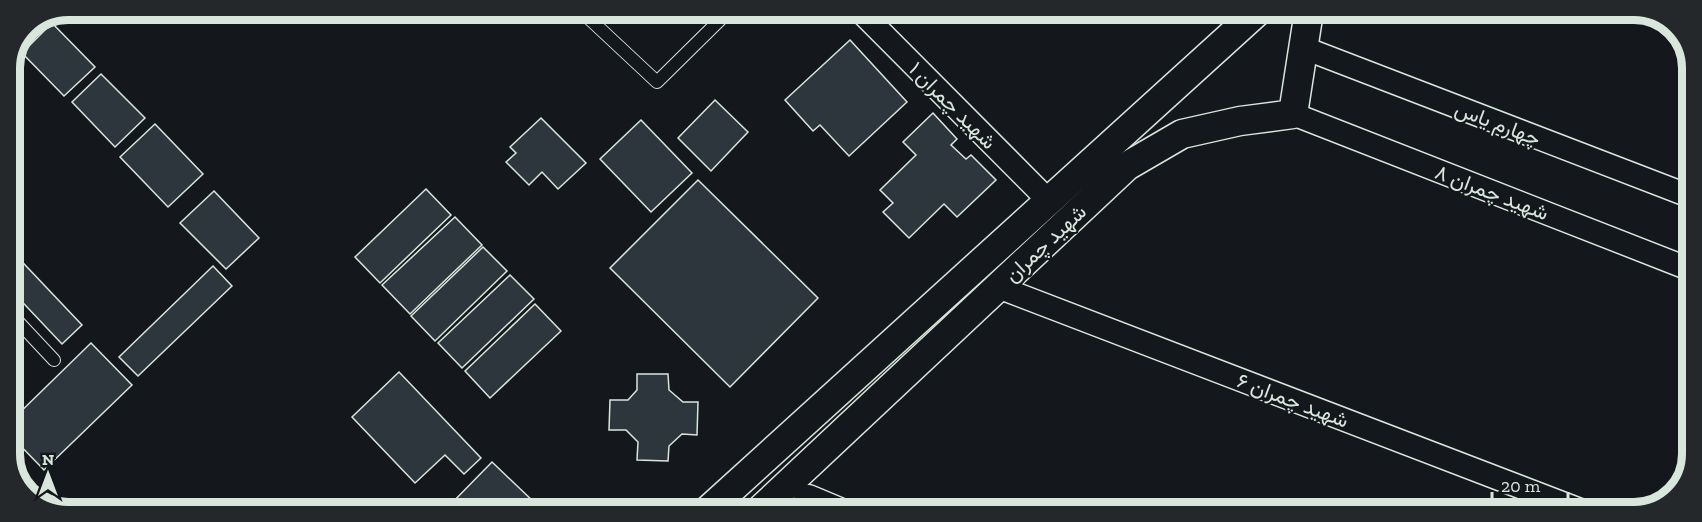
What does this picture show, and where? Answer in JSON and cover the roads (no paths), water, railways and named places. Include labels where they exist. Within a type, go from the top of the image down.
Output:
[{"type":"street","name":"شهید چمران ۱","points":[[869,20],[1048,200]]},
{"type":"street","name":"شهید چمران","points":[[717,502],[1248,20]]},
{"type":"street","points":[[1293,114],[1308,20]]},
{"type":"street","name":"چهارم یاس","points":[[1304,48],[1682,193]]},
{"type":"street","name":"شهید چمران","points":[[769,502],[1128,166],[1182,134],[1240,121],[1293,114]]},
{"type":"street","name":"شهید چمران ۸","points":[[1293,114],[1682,266]]},
{"type":"street","name":"شهید چمران ۶","points":[[998,287],[1559,502]]},
{"type":"street","points":[[808,499],[815,502]]},
{"type":"lane","points":[[591,20],[657,82],[719,20]]},
{"type":"lane","points":[[20,324],[54,360]]}]
